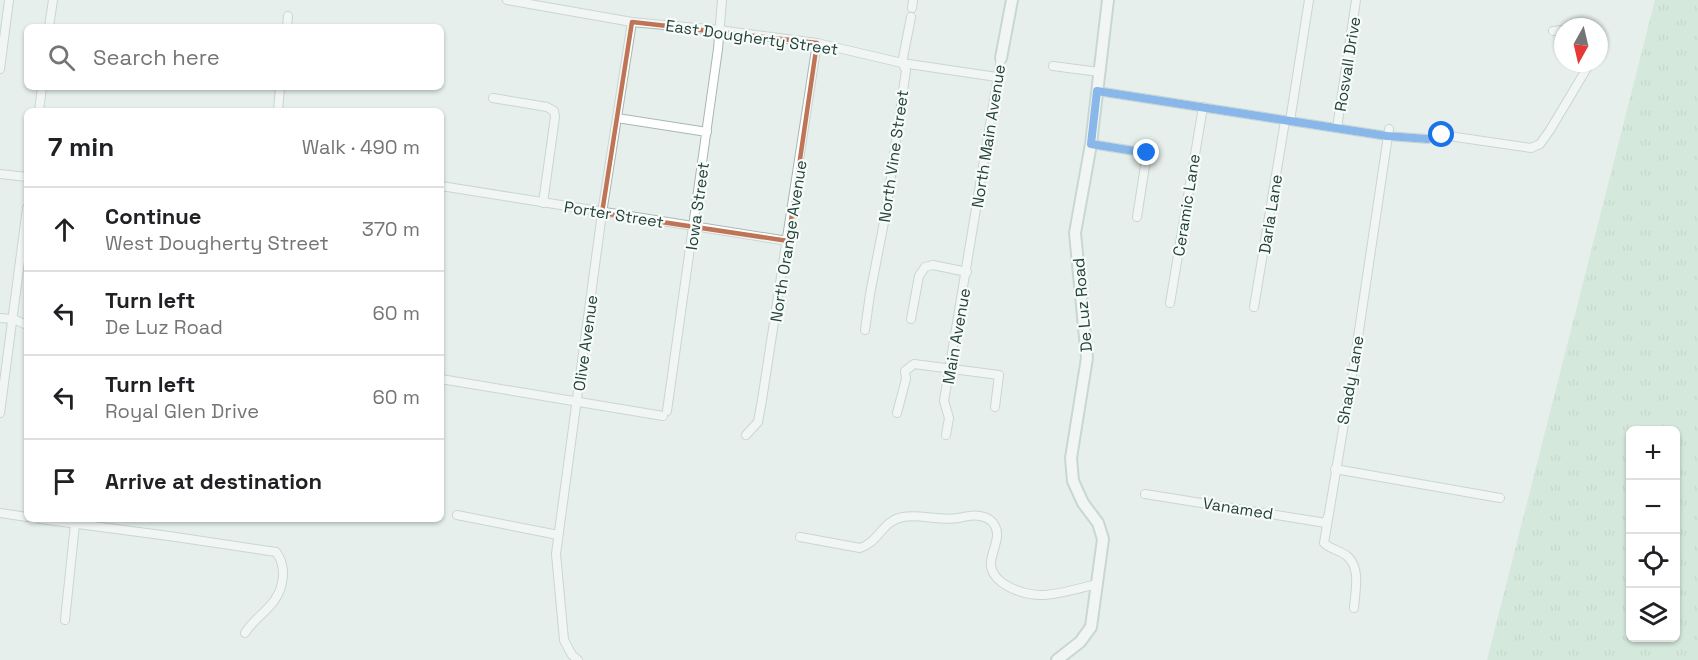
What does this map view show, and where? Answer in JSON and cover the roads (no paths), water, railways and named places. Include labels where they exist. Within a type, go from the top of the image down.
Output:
[{"type":"main road","name":"North Main Avenue","points":[[1001,58],[1012,0]]},
{"type":"main road","name":"De Luz Road","points":[[1057,660],[1080,642],[1090,627],[1103,539],[1098,523],[1083,503],[1073,481],[1071,458],[1087,358],[1076,233],[1091,144],[1108,0]]},
{"type":"street","points":[[0,69],[2,36],[9,0]]},
{"type":"street","points":[[49,24],[53,0]]},
{"type":"street","name":"East Dougherty Street","points":[[507,0],[632,22],[719,30],[817,43],[902,63],[997,77]]},
{"type":"street","name":"Iowa Street","points":[[577,400],[665,413],[694,227],[718,49],[722,0]]},
{"type":"street","name":"Darla Lane","points":[[1254,307],[1309,0]]},
{"type":"street","name":"Rosvall Drive","points":[[1337,128],[1356,0]]},
{"type":"street","name":"North Vine Street","points":[[866,330],[870,294],[886,212],[906,70],[902,63],[912,8]]},
{"type":"street","points":[[287,24],[288,16]]},
{"type":"street","name":"Olive Avenue","points":[[578,660],[572,655],[564,640],[556,554],[602,213],[632,22]]},
{"type":"street","name":"North Orange Avenue","points":[[746,435],[758,422],[788,241],[817,43]]},
{"type":"street","name":"North Main Avenue","points":[[967,272],[1001,58]]},
{"type":"street","points":[[1053,66],[1099,72]]},
{"type":"street","points":[[1097,91],[1337,128],[1388,132],[1428,139],[1442,135],[1531,148],[1540,144],[1550,130],[1585,72]]},
{"type":"street","points":[[39,108],[42,90]]},
{"type":"street","points":[[278,108],[280,90]]},
{"type":"street","points":[[493,98],[547,107],[554,111],[543,203]]},
{"type":"street","name":"Ceramic Lane","points":[[1170,303],[1203,107]]},
{"type":"street","points":[[616,118],[707,132]]},
{"type":"street","name":"Shady Lane","points":[[1354,608],[1356,573],[1349,558],[1324,543],[1354,364],[1388,132]]},
{"type":"street","points":[[1091,144],[1147,153],[1137,218]]},
{"type":"street","points":[[0,174],[24,177]]},
{"type":"street","name":"Porter Street","points":[[444,186],[788,241]]},
{"type":"street","points":[[0,413],[24,250]]},
{"type":"street","points":[[911,319],[919,276],[925,267],[933,265],[967,272]]},
{"type":"street","name":"Main Avenue","points":[[946,435],[949,418],[944,401],[967,272]]},
{"type":"street","points":[[0,318],[24,324]]},
{"type":"street","points":[[897,413],[906,379],[905,371],[909,366],[915,364],[999,375],[995,407]]},
{"type":"street","points":[[444,379],[577,400]]},
{"type":"street","points":[[1335,469],[1500,498]]},
{"type":"street","name":"Vanamed","points":[[1145,494],[1326,523],[1327,519]]},
{"type":"street","points":[[0,513],[24,517]]},
{"type":"street","points":[[457,515],[558,535]]},
{"type":"street","points":[[800,537],[860,548],[867,546],[891,520],[903,517],[955,519],[972,515],[981,516],[990,519],[996,528],[997,536],[991,563],[993,573],[999,581],[1018,593],[1054,594],[1097,584]]},
{"type":"street","points":[[61,522],[276,552],[284,574],[280,588],[274,601],[253,620],[245,633]]},
{"type":"street","points":[[65,620],[75,524]]}]
